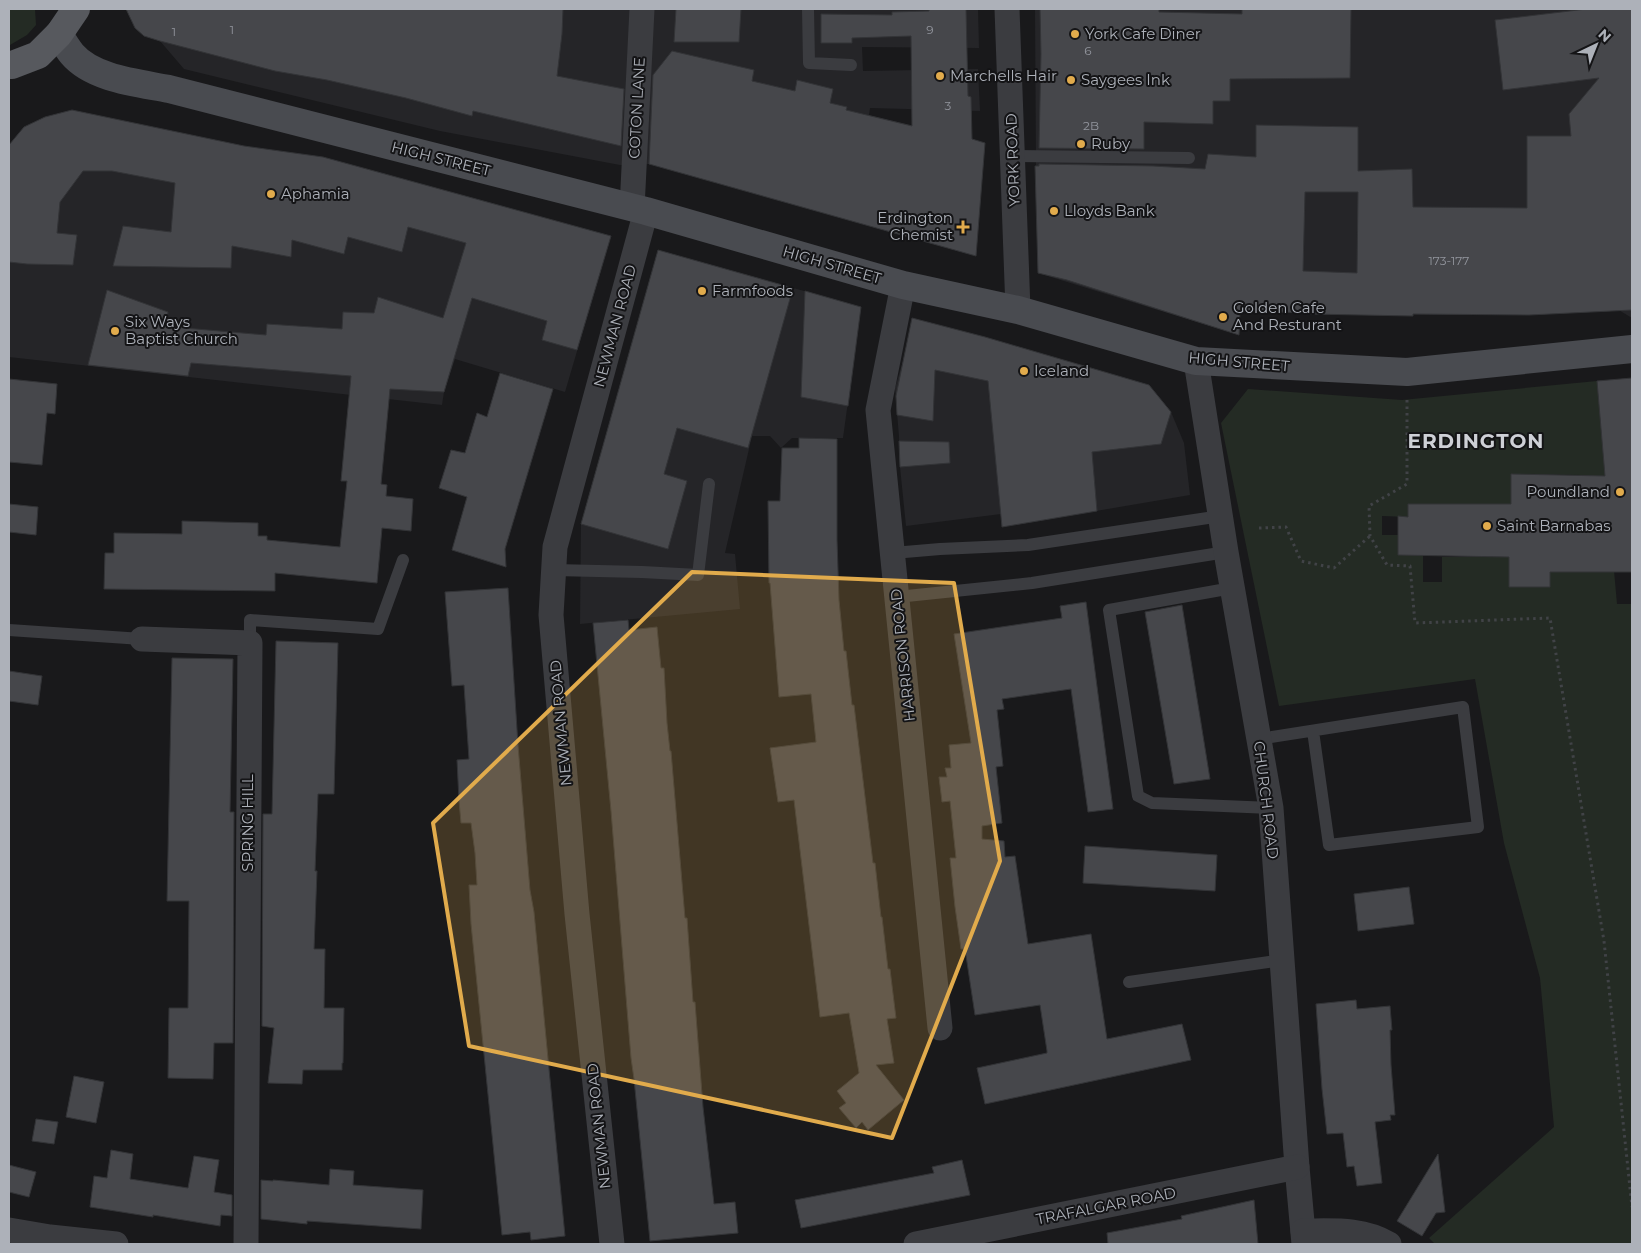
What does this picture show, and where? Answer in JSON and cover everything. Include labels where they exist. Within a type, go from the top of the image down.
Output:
[{"type":"main road","name":"HIGH STREET","points":[[66,19],[73,55],[98,73],[639,210],[903,285],[1018,310],[1196,361],[1407,372],[1632,349]]},
{"type":"main road","points":[[10,67],[38,55],[66,19]]},
{"type":"street","name":"COTON LANE","points":[[639,210],[642,9]]},
{"type":"street","name":"YORK ROAD","points":[[1007,9],[1018,310]]},
{"type":"street","name":"NEWMAN ROAD","points":[[612,1244],[577,914],[552,625],[555,546],[639,210]]},
{"type":"street","name":"HARRISON ROAD","points":[[903,285],[878,410],[940,1028]]},
{"type":"street","name":"CHURCH ROAD","points":[[1196,361],[1232,588],[1271,808],[1297,1167],[1304,1238]]},
{"type":"street","points":[[142,640],[250,643]]},
{"type":"street","name":"SPRING HILL","points":[[246,1244],[250,643]]},
{"type":"street","name":"TRAFALGAR ROAD","points":[[916,1244],[1297,1167]]},
{"type":"street","points":[[9,1230],[50,1237],[116,1244]]},
{"type":"street","points":[[1304,1238],[1352,1231],[1378,1238],[1388,1244]]},
{"type":"lane","points":[[808,9],[809,63],[851,64]]},
{"type":"lane","points":[[1012,156],[1189,158]]},
{"type":"lane","points":[[554,570],[632,571],[698,575],[709,484]]},
{"type":"lane","points":[[893,553],[1028,545],[1221,516]]},
{"type":"lane","points":[[897,597],[1032,583],[1226,552]]},
{"type":"lane","points":[[250,643],[250,620],[378,630],[403,560]]},
{"type":"lane","points":[[1232,588],[1109,610],[1138,796],[1152,803],[1271,808]]},
{"type":"lane","points":[[9,630],[142,640]]},
{"type":"lane","points":[[1259,739],[1463,707],[1478,827],[1329,845],[1312,731]]},
{"type":"lane","points":[[1129,982],[1282,960]]},
{"type":"path","points":[[1407,372],[1407,484],[1369,506],[1370,536],[1387,565],[1410,566],[1414,623],[1550,618],[1604,941],[1632,1207]]},
{"type":"path","points":[[1259,528],[1286,527],[1301,561],[1334,568],[1370,536]]},
{"type":"highlighted area","points":[[692,572],[954,583],[1000,861],[892,1138],[469,1046],[433,823]]},
{"type":"shaded area","points":[[9,9],[35,9],[36,25],[27,35],[10,45],[9,44]]},
{"type":"shaded area","points":[[128,9],[978,9],[979,48],[862,47],[863,71],[978,69],[980,111],[870,108],[869,115],[985,143],[976,256],[649,164],[620,165],[440,131],[184,69],[160,41],[144,36],[129,16]]},
{"type":"shaded area","points":[[1035,9],[1632,9],[1632,318],[1617,309],[1613,311],[1526,315],[1253,312],[1240,313],[1239,335],[1038,273]]},
{"type":"shaded area","points":[[72,110],[244,146],[314,156],[611,236],[565,392],[455,359],[444,392],[442,405],[9,357],[9,145],[24,127],[45,117]]},
{"type":"shaded area","points":[[658,250],[861,307],[843,438],[792,438],[781,448],[770,436],[752,436],[725,553],[735,554],[740,609],[580,624],[581,524]]},
{"type":"shaded area","points":[[912,318],[1149,385],[1171,412],[1184,443],[1190,495],[1002,527],[1001,514],[906,526],[895,388]]},
{"type":"shaded area","points":[[1597,381],[1617,604],[1632,604],[1632,1244],[1435,1244],[1429,1238],[1554,1127],[1540,978],[1504,843],[1475,679],[1279,706],[1221,423],[1248,389],[1402,400]],"holes":[[[1511,474],[1583,475],[1583,512],[1579,572],[1550,572],[1549,587],[1509,587],[1509,557],[1442,557],[1442,582],[1423,582],[1423,555],[1398,535],[1382,535],[1382,516],[1408,517],[1408,504],[1511,504]]]},
{"type":"building","points":[[126,9],[563,9],[557,76],[624,89],[621,146],[473,111],[472,116],[406,98],[327,80],[275,71],[160,41],[144,36],[135,28]]},
{"type":"building","points":[[676,9],[741,9],[739,42],[674,42]]},
{"type":"building","points":[[929,9],[966,9],[968,96],[971,97],[972,139],[985,143],[976,256],[649,164],[653,75],[672,51],[754,70],[752,81],[795,91],[797,80],[833,89],[830,103],[847,107],[846,110],[912,126],[911,36],[852,38],[852,43],[821,43],[821,14],[892,15],[892,12],[929,11]]},
{"type":"building","points":[[1040,9],[1159,9],[1159,12],[1242,14],[1242,9],[1351,9],[1350,78],[1230,79],[1230,101],[1213,101],[1213,124],[1144,122],[1144,149],[1039,148]]},
{"type":"building","points":[[1586,9],[1632,9],[1632,310],[1529,315],[1413,314],[1413,316],[1240,311],[1239,335],[1067,280],[1038,273],[1035,166],[1039,166],[1039,164],[1153,166],[1205,169],[1208,154],[1256,157],[1256,125],[1358,127],[1358,171],[1412,169],[1413,207],[1527,208],[1527,136],[1571,136],[1569,114],[1599,78],[1503,90],[1495,20]],"holes":[[[1305,192],[1358,192],[1357,273],[1303,271]]]},
{"type":"building","points":[[72,110],[244,146],[323,157],[611,236],[577,350],[542,340],[547,321],[472,298],[444,392],[390,389],[381,484],[387,485],[386,496],[413,499],[411,531],[382,528],[377,583],[275,573],[275,591],[104,589],[105,553],[114,553],[114,533],[182,534],[182,521],[258,523],[258,536],[267,536],[267,540],[340,547],[347,481],[341,481],[351,376],[191,363],[188,376],[88,365],[107,290],[168,312],[167,320],[174,322],[173,327],[266,335],[267,324],[342,329],[343,312],[374,313],[378,297],[443,318],[466,243],[408,227],[402,252],[348,237],[344,254],[292,240],[291,257],[232,246],[231,268],[113,266],[123,226],[171,232],[175,183],[112,171],[83,171],[60,202],[57,233],[77,235],[73,265],[9,262],[9,145],[24,127],[45,117]]},
{"type":"building","points":[[658,250],[793,288],[748,448],[677,428],[664,474],[687,481],[668,549],[581,524]]},
{"type":"building","points":[[805,291],[861,307],[848,406],[801,397]]},
{"type":"building","points":[[912,318],[985,337],[1149,385],[1171,412],[1161,444],[1092,452],[1097,511],[1002,527],[988,381],[935,370],[933,421],[897,415],[896,396]]},
{"type":"building","points":[[500,373],[553,389],[505,549],[506,567],[452,550],[467,497],[439,488],[451,450],[465,453],[477,413],[487,417]]},
{"type":"building","name":"Saint Barnabas","points":[[1632,378],[1632,572],[1550,572],[1550,587],[1509,587],[1509,557],[1398,555],[1398,516],[1408,517],[1408,504],[1511,504],[1511,474],[1605,476],[1597,381]]},
{"type":"building","points":[[9,379],[57,384],[55,414],[47,413],[42,465],[9,462]]},
{"type":"building","points":[[799,438],[837,439],[837,540],[839,600],[844,651],[846,651],[852,705],[854,705],[873,863],[875,863],[896,1018],[887,1019],[894,1063],[876,1065],[904,1100],[868,1130],[862,1122],[856,1128],[839,1108],[846,1103],[837,1091],[859,1073],[849,1013],[820,1017],[794,800],[778,802],[770,748],[816,742],[811,694],[779,697],[769,583],[768,501],[780,501],[782,448],[799,448]]},
{"type":"building","points":[[899,441],[949,442],[950,463],[900,467]]},
{"type":"building","points":[[9,504],[38,507],[36,535],[9,532]]},
{"type":"building","points":[[508,588],[530,890],[534,912],[565,1236],[531,1240],[530,1232],[502,1235],[471,924],[469,885],[477,885],[475,853],[471,823],[461,823],[459,801],[457,760],[469,759],[464,685],[452,686],[445,592]]},
{"type":"building","points":[[1086,602],[1113,809],[1088,812],[1071,689],[1002,699],[1004,709],[997,710],[1003,766],[996,767],[1002,823],[982,826],[982,839],[1004,841],[1005,857],[1015,856],[1028,944],[1091,934],[1107,1039],[1182,1024],[1191,1060],[985,1104],[977,1068],[1047,1053],[1047,1051],[1040,1005],[975,1015],[965,949],[961,949],[955,907],[950,858],[956,858],[950,801],[942,802],[939,777],[947,777],[945,768],[951,768],[949,745],[971,743],[954,634],[1062,618],[1060,606]]},
{"type":"building","points":[[1182,605],[1210,779],[1174,784],[1145,612]]},
{"type":"building","points":[[628,620],[629,630],[657,627],[661,668],[664,668],[667,723],[685,918],[687,918],[693,1002],[695,1002],[703,1107],[714,1204],[735,1202],[738,1233],[650,1241],[631,1058],[611,811],[593,623]]},
{"type":"building","points":[[276,641],[338,643],[334,794],[318,794],[314,949],[325,949],[324,1008],[344,1008],[343,1063],[342,1070],[303,1070],[302,1084],[268,1083],[274,1028],[262,1026],[263,814],[272,814]]},
{"type":"building","points":[[172,658],[233,659],[230,812],[234,812],[233,1043],[214,1043],[213,1079],[168,1078],[169,1008],[188,1008],[189,901],[167,901]]},
{"type":"building","points":[[9,671],[42,676],[38,705],[9,701]]},
{"type":"building","points":[[1085,846],[1217,855],[1215,891],[1083,883]]},
{"type":"building","points":[[1409,887],[1414,924],[1358,931],[1354,894]]},
{"type":"building","points":[[1356,1000],[1357,1009],[1390,1006],[1392,1030],[1390,1030],[1391,1065],[1395,1115],[1390,1115],[1391,1120],[1375,1122],[1382,1183],[1357,1186],[1354,1166],[1347,1167],[1343,1133],[1327,1134],[1316,1004]]},
{"type":"building","points":[[74,1076],[104,1082],[96,1123],[66,1117]]},
{"type":"building","points":[[36,1119],[58,1122],[54,1144],[32,1141]]},
{"type":"building","points":[[111,1150],[133,1154],[130,1179],[188,1188],[194,1156],[219,1160],[214,1192],[232,1195],[232,1216],[221,1215],[220,1226],[90,1207],[94,1176],[107,1178]]},
{"type":"building","points":[[1438,1154],[1445,1212],[1436,1213],[1422,1236],[1397,1221]]},
{"type":"building","points":[[962,1160],[970,1195],[801,1228],[795,1200],[934,1173],[932,1167]]},
{"type":"building","points":[[9,1165],[36,1172],[29,1197],[9,1192]]},
{"type":"building","points":[[330,1169],[354,1171],[353,1185],[423,1190],[421,1229],[307,1221],[307,1224],[261,1219],[261,1180],[329,1185]]},
{"type":"building","points":[[1254,1200],[1258,1244],[1108,1244],[1107,1233],[1182,1219],[1181,1216]]},
{"type":"place","name":"York Cafe Diner","points":[[1075,34]]},
{"type":"place","name":"Marchells Hair","points":[[940,76]]},
{"type":"place","name":"Saygees Ink","points":[[1071,80]]},
{"type":"place","name":"Ruby","points":[[1081,144]]},
{"type":"place","name":"Aphamia","points":[[271,194]]},
{"type":"place","name":"Lloyds Bank","points":[[1054,211]]},
{"type":"place","name":"Erdington Chemist","points":[[963,227]]},
{"type":"place","name":"Farmfoods","points":[[702,291]]},
{"type":"place","name":"Golden Cafe And Resturant","points":[[1223,317]]},
{"type":"place","name":"Six Ways Baptist Church","points":[[115,331]]},
{"type":"place","name":"Iceland","points":[[1024,371]]},
{"type":"place","name":"Poundland","points":[[1620,492]]},
{"type":"place","name":"Saint Barnabas","points":[[1487,526]]},
{"type":"district","name":"ERDINGTON","points":[[1476,441]]}]
